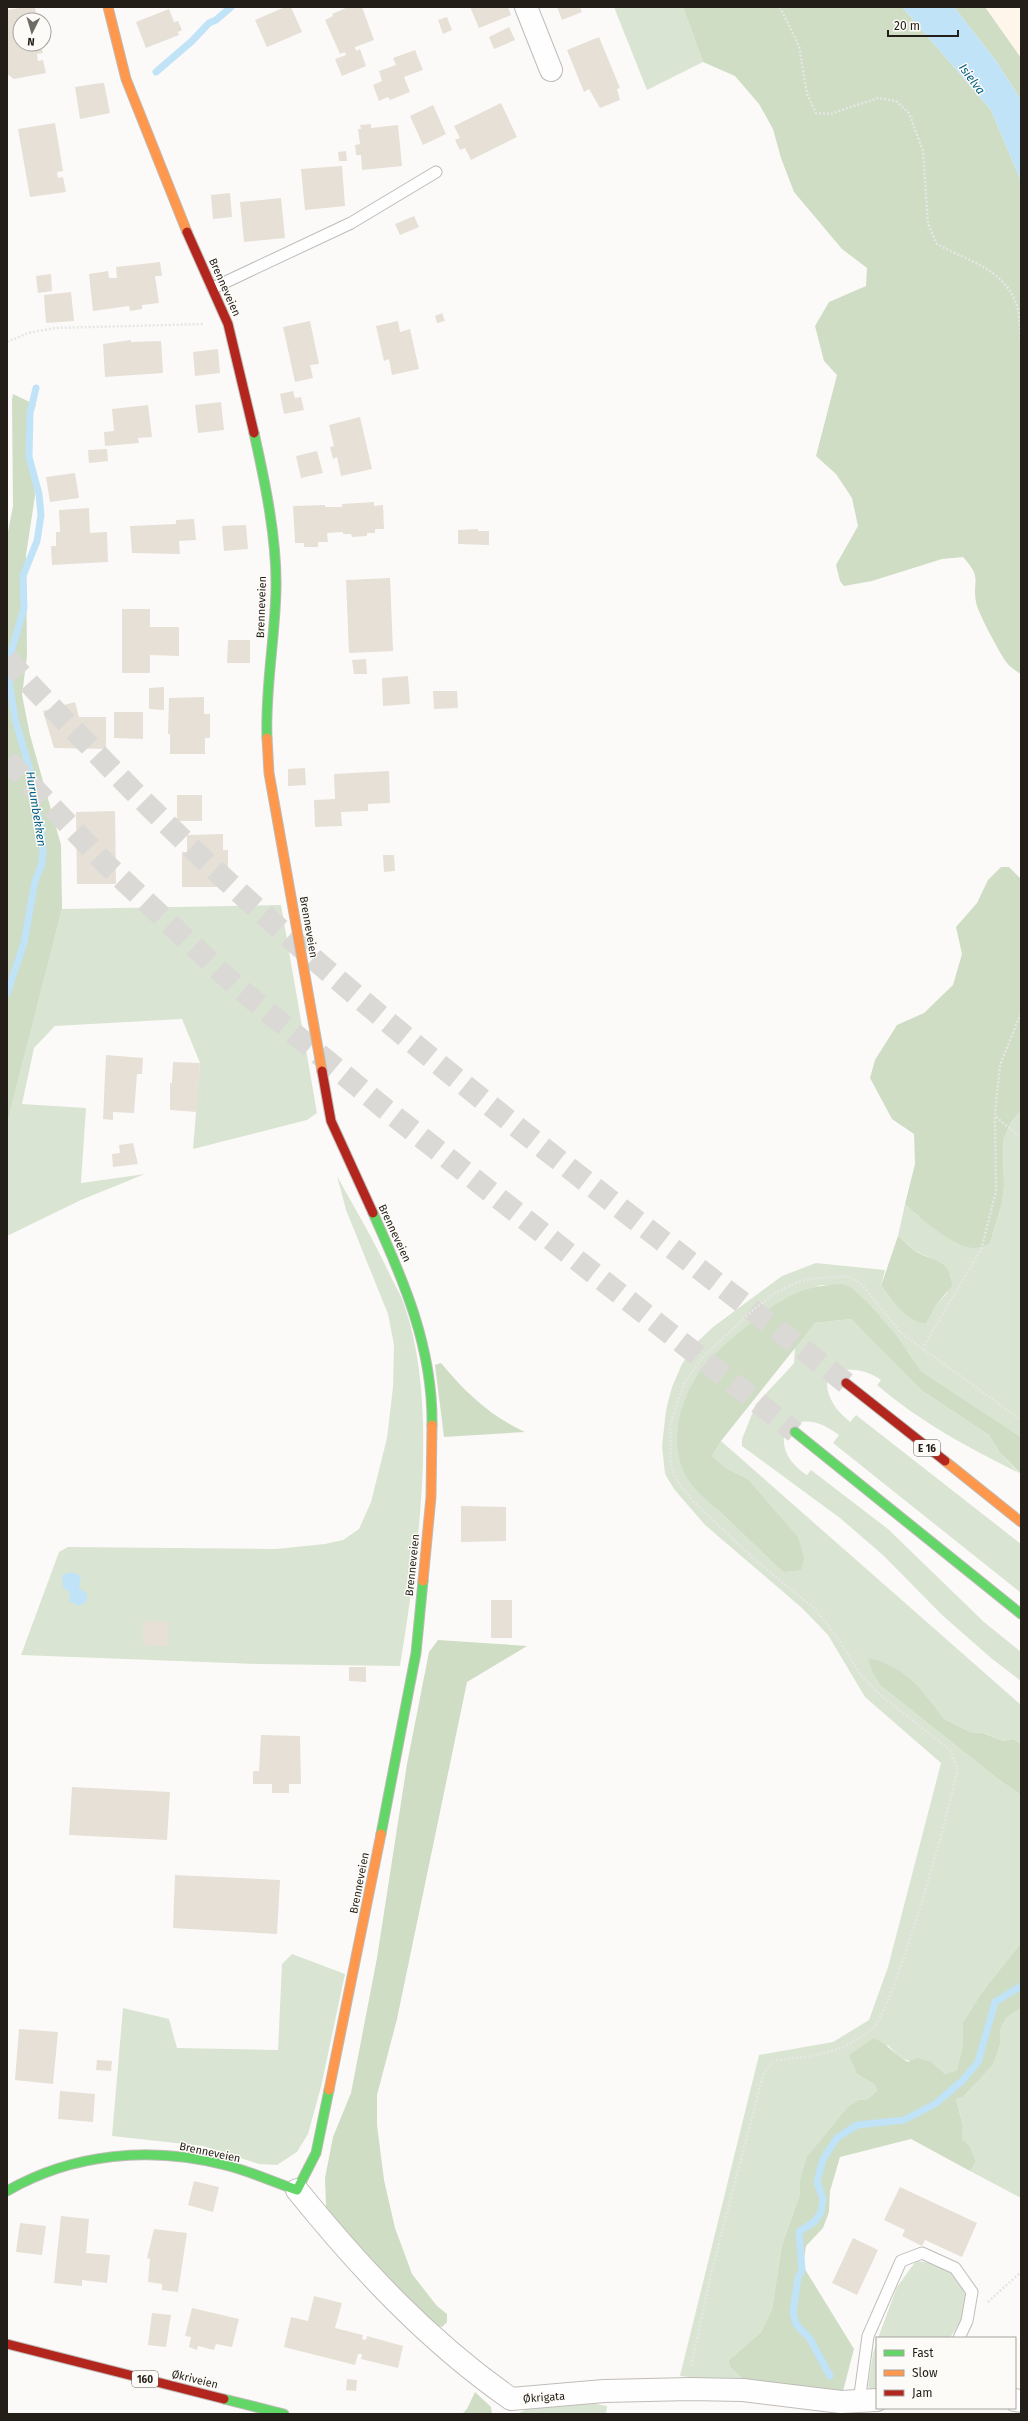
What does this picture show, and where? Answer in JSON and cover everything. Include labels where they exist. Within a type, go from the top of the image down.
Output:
[{"type":"main road","name":"Brenneveien","points":[[7,2192],[51,2170],[76,2163],[129,2155],[166,2154],[225,2165],[297,2190],[316,2153],[358,1956],[416,1653],[431,1497],[432,1416],[426,1353],[413,1307],[394,1259],[331,1121],[268,773],[267,731],[276,588],[273,545],[262,467],[228,324],[213,288],[193,247],[126,79],[108,7]]},
{"type":"main road","name":"E 16","points":[[846,1383],[1021,1522]]},
{"type":"main road","points":[[795,1432],[1021,1614]]},
{"type":"main road","name":"Økriveien","points":[[7,2344],[284,2414]]},
{"type":"street","points":[[526,7],[551,70]]},
{"type":"street","name":"Økrigata","points":[[297,2190],[344,2248],[412,2318],[482,2379],[511,2399],[604,2391],[690,2388],[743,2390],[868,2401]]},
{"type":"lane","points":[[213,288],[351,222],[436,172]]},
{"type":"lane","points":[[868,2401],[868,2336],[901,2261],[922,2253],[956,2268],[972,2292],[967,2321],[959,2337]]},
{"type":"path","points":[[780,7],[798,46],[807,94],[816,113],[830,114],[878,98],[896,101],[909,114],[923,151],[928,224],[936,244],[974,261],[1001,279],[1016,303],[1021,342]]},
{"type":"path","points":[[7,342],[28,333],[54,328],[228,324]]},
{"type":"path","points":[[922,1349],[981,1250],[996,1191],[995,1116],[1000,1065],[1021,1013]]},
{"type":"path","points":[[995,1116],[1021,1138]]},
{"type":"path","points":[[690,2388],[691,2366],[712,2270],[763,2074],[773,2062],[838,2050],[878,2023],[894,1985],[910,1937],[957,1771],[956,1764],[945,1746],[868,1683],[826,1621],[814,1608],[756,1561],[684,1490],[671,1465],[670,1425],[685,1381],[703,1356],[752,1311],[775,1294],[796,1283],[825,1277],[852,1278],[861,1284],[892,1324],[922,1349],[1021,1420]]},
{"type":"path","points":[[967,2321],[1021,2272]]},
{"type":"shaded area","points":[[985,7],[1021,7],[1021,58]]},
{"type":"green space","points":[[614,7],[683,7],[703,62],[647,90]]},
{"type":"green space","points":[[683,7],[902,7],[991,110],[1021,181],[1021,674],[1007,663],[984,623],[976,602],[975,575],[963,557],[942,559],[872,581],[844,586],[840,581],[836,565],[858,526],[852,498],[836,474],[816,456],[837,375],[824,361],[815,326],[829,302],[866,286],[867,268],[842,249],[794,192],[781,158],[773,129],[759,104],[735,76],[703,62]]},
{"type":"green space","points":[[954,7],[985,7],[1021,58],[1021,100],[996,61]]},
{"type":"green space","points":[[13,394],[36,405],[32,414],[31,443],[35,496],[26,555],[27,656],[22,695],[30,735],[61,845],[62,909],[7,1124],[7,537],[13,506]]},
{"type":"green space","points":[[1001,867],[1009,867],[1021,879],[1021,1110],[1011,1122],[1003,1141],[1004,1187],[1002,1203],[990,1243],[975,1248],[967,1247],[948,1238],[919,1217],[905,1204],[915,1164],[914,1134],[892,1119],[870,1078],[875,1060],[897,1025],[924,1013],[953,985],[962,954],[956,927],[977,903],[988,880]]},
{"type":"green space","points":[[281,905],[317,1113],[307,1120],[193,1149],[200,1063],[182,1019],[55,1026],[34,1048],[22,1104],[86,1108],[81,1183],[145,1174],[81,1200],[7,1236],[7,1124],[62,909]]},
{"type":"green space","points":[[1021,1110],[1021,1437],[921,1371],[900,1340],[851,1287],[821,1285],[783,1300],[752,1322],[702,1369],[686,1476],[702,1495],[783,1572],[778,1514],[748,1479],[726,1468],[712,1456],[721,1441],[1021,1705],[1021,1744],[1013,1739],[1003,1741],[984,1733],[970,1732],[944,1719],[931,1704],[881,1686],[998,1779],[1021,1795],[1021,1943],[982,1992],[963,2022],[963,2043],[957,2070],[945,2074],[932,2062],[907,2060],[898,2055],[888,2045],[857,2074],[875,2085],[877,2090],[868,2099],[859,2100],[800,2180],[800,2194],[782,2245],[772,2309],[761,2332],[728,2361],[730,2367],[747,2383],[680,2376],[759,2055],[833,2042],[869,2020],[888,1967],[941,1763],[865,1697],[828,1635],[802,1608],[705,1525],[674,1489],[665,1474],[662,1446],[666,1410],[672,1387],[682,1364],[696,1343],[713,1327],[782,1276],[816,1263],[885,1270],[881,1286],[900,1308],[926,1324],[936,1305],[947,1293],[951,1277],[945,1267],[933,1259],[915,1251],[898,1236],[905,1204],[918,1216],[990,1243],[1002,1203],[1004,1187],[1003,1141],[1011,1122]]},
{"type":"green space","points":[[337,1176],[399,1292],[404,1303],[416,1348],[421,1392],[423,1438],[422,1485],[413,1579],[400,1666],[258,1664],[21,1655],[59,1552],[68,1547],[276,1549],[325,1544],[343,1540],[359,1529],[371,1502],[387,1438],[393,1387],[394,1345],[388,1314],[346,1210]]},
{"type":"green space","points":[[898,1236],[917,1252],[945,1266],[951,1277],[952,1286],[936,1305],[926,1324],[912,1319],[900,1310],[881,1286]]},
{"type":"green space","points":[[841,1284],[851,1287],[870,1305],[900,1340],[921,1371],[1021,1437],[1021,1474],[1000,1453],[989,1435],[921,1390],[851,1319],[815,1323],[721,1441],[712,1456],[726,1468],[748,1479],[798,1537],[804,1558],[801,1570],[783,1572],[702,1496],[689,1481],[681,1463],[678,1450],[677,1436],[679,1422],[687,1394],[701,1370],[716,1353],[739,1332],[774,1305],[790,1296],[811,1288]]},
{"type":"green space","points":[[851,1319],[921,1390],[989,1435],[1000,1453],[1019,1473],[963,1444],[928,1423],[877,1385],[881,1380],[871,1375],[861,1371],[840,1370],[832,1374],[828,1381],[828,1390],[833,1403],[850,1422],[856,1415],[1021,1544],[1021,1593],[833,1443],[839,1435],[832,1430],[812,1422],[792,1425],[785,1430],[784,1437],[784,1444],[788,1456],[801,1471],[807,1475],[811,1470],[888,1529],[984,1622],[1021,1652],[1021,1681],[991,1658],[942,1615],[884,1556],[840,1518],[742,1446],[742,1439],[756,1404],[794,1363],[795,1347],[815,1323]]},
{"type":"green space","points":[[441,1363],[459,1384],[489,1411],[512,1426],[525,1432],[444,1437],[435,1365]]},
{"type":"green space","points":[[438,1640],[527,1646],[467,1682],[397,2019],[377,2095],[377,2125],[384,2180],[395,2228],[412,2274],[437,2306],[447,2314],[447,2322],[442,2327],[434,2325],[375,2269],[335,2221],[326,2206],[325,2178],[333,2137],[351,2093],[377,1958],[407,1764],[429,1652]]},
{"type":"green space","points":[[868,1659],[878,1660],[900,1671],[918,1686],[944,1719],[970,1732],[983,1733],[1003,1741],[1013,1739],[1021,1744],[1021,1795],[998,1779],[881,1686],[872,1671]]},
{"type":"green space","points":[[1021,1943],[1021,2008],[1006,2018],[1000,2030],[1000,2045],[993,2065],[963,2097],[956,2099],[963,2126],[962,2139],[970,2146],[976,2162],[970,2171],[911,2139],[840,2157],[830,2191],[829,2212],[823,2228],[806,2246],[803,2266],[854,2349],[843,2391],[747,2383],[730,2367],[728,2361],[761,2332],[772,2309],[782,2245],[800,2194],[800,2180],[807,2157],[848,2107],[859,2100],[868,2099],[877,2090],[875,2085],[857,2074],[849,2055],[874,2038],[908,2062],[917,2058],[932,2062],[945,2074],[957,2070],[963,2043],[963,2022],[982,1992]]},
{"type":"green space","points":[[292,1954],[345,1974],[321,2087],[308,2134],[297,2152],[277,2165],[259,2164],[203,2146],[112,2136],[123,2008],[169,2019],[177,2048],[278,2050],[282,1964]]},
{"type":"green space","points":[[1021,2008],[1021,2198],[970,2171],[976,2162],[970,2146],[962,2139],[963,2126],[956,2099],[963,2097],[993,2065],[1000,2045],[1000,2030],[1006,2018]]},
{"type":"green space","points":[[916,2261],[933,2263],[941,2266],[956,2278],[963,2290],[966,2307],[961,2321],[951,2337],[878,2337],[897,2287]]},
{"type":"green space","points":[[876,2345],[876,2393],[868,2387],[873,2353]]},
{"type":"green space","points":[[475,2392],[491,2407],[492,2414],[462,2414],[467,2409]]},
{"type":"green space","points":[[586,2402],[607,2406],[606,2414],[517,2414],[533,2406]]},
{"type":"water","name":"Isielva","points":[[902,7],[954,7],[996,61],[1021,100],[1021,181],[991,110]]},
{"type":"water","points":[[71,1572],[81,1576],[79,1588],[87,1594],[87,1601],[79,1606],[69,1601],[70,1593],[63,1587],[62,1575]]},
{"type":"building","points":[[35,7],[36,12],[12,12],[12,52],[43,52],[37,54],[38,61],[43,60],[46,73],[14,79],[7,74],[7,10]]},
{"type":"building","points":[[285,7],[291,7],[302,32],[267,47],[255,20]]},
{"type":"building","points":[[348,7],[362,7],[374,40],[355,47],[356,51],[360,49],[366,66],[342,76],[335,59],[346,55],[345,52],[340,54],[325,20],[333,16],[332,14]]},
{"type":"building","points":[[470,7],[508,7],[511,15],[479,28]]},
{"type":"building","points":[[557,7],[580,7],[582,12],[562,20]]},
{"type":"building","points":[[169,9],[174,22],[178,21],[182,30],[178,32],[179,35],[146,48],[136,22]]},
{"type":"building","points":[[447,17],[452,30],[443,34],[438,20]]},
{"type":"building","points":[[509,27],[515,40],[494,49],[489,37]]},
{"type":"building","points":[[599,37],[620,88],[617,89],[620,100],[600,108],[589,89],[584,92],[567,50]]},
{"type":"building","points":[[415,50],[423,70],[404,77],[410,92],[390,100],[388,97],[379,101],[373,85],[382,81],[379,71],[396,65],[393,58]]},
{"type":"building","points":[[104,83],[110,113],[80,119],[75,87]]},
{"type":"building","points":[[501,103],[517,137],[471,160],[465,148],[460,150],[455,140],[460,138],[454,126]]},
{"type":"building","points":[[433,105],[446,134],[423,145],[410,116]]},
{"type":"building","points":[[55,123],[63,171],[57,172],[58,178],[63,177],[66,192],[30,197],[18,129]]},
{"type":"building","points":[[371,124],[371,128],[398,125],[402,166],[362,170],[361,155],[356,155],[355,145],[360,144],[358,129],[361,129],[360,125]]},
{"type":"building","points":[[346,151],[347,161],[339,161],[338,152]]},
{"type":"building","points":[[342,166],[345,206],[305,210],[301,169]]},
{"type":"building","points":[[230,193],[232,217],[213,219],[211,195]]},
{"type":"building","points":[[281,198],[285,238],[244,242],[240,202]]},
{"type":"building","points":[[414,216],[419,227],[400,235],[395,224]]},
{"type":"building","points":[[160,262],[162,276],[155,276],[159,303],[142,305],[142,309],[130,311],[129,306],[93,311],[89,274],[108,271],[109,278],[117,278],[116,267]]},
{"type":"building","points":[[51,274],[52,291],[38,293],[36,276]]},
{"type":"building","points":[[71,292],[74,321],[46,323],[44,295]]},
{"type":"building","points":[[442,313],[445,321],[437,323],[435,316]]},
{"type":"building","points":[[310,321],[319,364],[310,365],[313,378],[295,382],[283,327]]},
{"type":"building","points":[[398,321],[400,332],[410,329],[419,369],[392,375],[389,359],[384,361],[376,326]]},
{"type":"building","points":[[131,340],[131,342],[161,341],[163,373],[105,377],[103,344]]},
{"type":"building","points":[[218,349],[220,373],[195,376],[193,352]]},
{"type":"building","points":[[293,391],[295,398],[301,397],[304,410],[284,414],[280,394]]},
{"type":"building","points":[[221,402],[224,430],[198,433],[195,405]]},
{"type":"building","points":[[148,405],[152,437],[138,438],[139,443],[105,446],[104,432],[114,431],[112,409]]},
{"type":"building","points":[[360,417],[372,469],[341,476],[337,457],[333,459],[330,447],[334,446],[329,425]]},
{"type":"building","points":[[107,449],[108,461],[89,463],[88,450]]},
{"type":"building","points":[[317,451],[323,473],[301,478],[296,456]]},
{"type":"building","points":[[75,473],[79,498],[50,502],[46,477]]},
{"type":"building","points":[[374,502],[374,506],[383,505],[384,529],[375,529],[375,533],[367,533],[367,536],[352,537],[351,534],[343,534],[343,532],[327,533],[328,542],[318,542],[318,547],[304,547],[304,543],[295,543],[293,506],[325,505],[325,507],[342,507],[342,504]]},
{"type":"building","points":[[89,508],[90,533],[107,532],[108,562],[52,565],[51,546],[56,546],[56,532],[60,532],[59,510]]},
{"type":"building","points":[[194,519],[196,540],[179,541],[180,554],[132,553],[130,526],[176,524],[176,520]]},
{"type":"building","points":[[246,525],[248,549],[224,551],[222,526]]},
{"type":"building","points":[[478,529],[478,531],[489,531],[489,545],[458,544],[458,530]]},
{"type":"building","points":[[390,578],[393,651],[349,653],[346,580]]},
{"type":"building","points":[[122,609],[150,609],[150,627],[179,627],[179,656],[150,655],[150,673],[122,673]]},
{"type":"building","points":[[228,640],[250,640],[250,663],[227,663]]},
{"type":"building","points":[[366,659],[367,674],[354,674],[352,660]]},
{"type":"building","points":[[408,676],[410,704],[383,706],[382,678]]},
{"type":"building","points":[[164,687],[164,710],[149,709],[149,688]]},
{"type":"building","points":[[433,691],[457,691],[458,708],[434,709]]},
{"type":"building","points":[[204,697],[204,714],[210,714],[210,738],[205,738],[205,754],[170,754],[170,734],[168,734],[169,698]]},
{"type":"building","points":[[75,702],[79,717],[106,717],[106,749],[54,748],[43,711]]},
{"type":"building","points":[[114,712],[143,712],[143,739],[114,738]]},
{"type":"building","points":[[305,768],[306,785],[288,786],[288,769]]},
{"type":"building","points":[[389,771],[390,803],[368,804],[368,811],[341,812],[342,826],[315,827],[314,800],[335,799],[334,774]]},
{"type":"building","points":[[177,795],[202,795],[202,821],[177,821]]},
{"type":"building","points":[[115,811],[116,884],[77,884],[76,812]]},
{"type":"building","points":[[223,834],[223,850],[228,850],[228,871],[224,871],[224,887],[182,887],[182,852],[187,852],[187,835]]},
{"type":"building","points":[[383,855],[394,855],[395,871],[384,872]]},
{"type":"building","points":[[106,1055],[143,1058],[142,1074],[137,1074],[134,1113],[113,1112],[113,1120],[103,1119]]},
{"type":"building","points":[[173,1062],[200,1063],[197,1112],[170,1110],[170,1083],[172,1083]]},
{"type":"building","points":[[133,1143],[138,1164],[113,1167],[112,1154],[120,1153],[119,1145]]},
{"type":"building","points":[[461,1506],[506,1507],[506,1541],[461,1542]]},
{"type":"building","points":[[491,1600],[512,1600],[512,1638],[491,1638]]},
{"type":"building","points":[[143,1621],[169,1621],[168,1646],[143,1645]]},
{"type":"building","points":[[349,1667],[366,1667],[366,1682],[349,1681]]},
{"type":"building","points":[[261,1735],[300,1736],[301,1784],[289,1784],[289,1793],[272,1793],[272,1784],[253,1784],[253,1771],[259,1771]]},
{"type":"building","points":[[72,1787],[170,1792],[167,1840],[69,1835]]},
{"type":"building","points":[[175,1875],[280,1880],[277,1934],[173,1928]]},
{"type":"building","points":[[19,2029],[58,2032],[53,2084],[15,2080]]},
{"type":"building","points":[[97,2060],[112,2061],[111,2071],[96,2070]]},
{"type":"building","points":[[60,2091],[95,2094],[93,2122],[58,2119]]},
{"type":"building","points":[[194,2181],[219,2187],[213,2212],[188,2205]]},
{"type":"building","points":[[900,2187],[977,2223],[962,2257],[925,2240],[922,2246],[902,2236],[905,2230],[884,2220]]},
{"type":"building","points":[[61,2216],[89,2219],[86,2253],[110,2255],[107,2283],[82,2280],[82,2286],[54,2283]]},
{"type":"building","points":[[20,2223],[46,2226],[42,2255],[16,2252]]},
{"type":"building","points":[[154,2229],[187,2233],[178,2292],[162,2290],[162,2284],[148,2282],[150,2259],[147,2258]]},
{"type":"building","points":[[853,2238],[878,2250],[857,2295],[832,2283]]},
{"type":"building","points":[[314,2296],[342,2303],[335,2328],[363,2335],[362,2339],[366,2340],[367,2336],[403,2346],[398,2368],[361,2359],[362,2354],[358,2354],[355,2365],[284,2347],[291,2317],[308,2321]]},
{"type":"building","points":[[192,2308],[239,2319],[232,2347],[216,2344],[214,2350],[198,2346],[197,2350],[189,2347],[191,2337],[185,2336]]},
{"type":"building","points":[[152,2313],[171,2315],[166,2347],[148,2345]]},
{"type":"building","points":[[347,2379],[357,2380],[356,2391],[346,2390]]},
{"type":"waterway","name":"Hurumbekken","points":[[156,72],[192,41],[209,23],[216,20],[231,7]]},
{"type":"waterway","name":"Hurumbekken","points":[[7,994],[24,943],[35,881],[42,864],[43,850],[41,824],[35,806],[34,784],[15,719],[8,675],[8,663],[24,608],[23,576],[37,541],[41,515],[39,494],[29,457],[30,413],[36,388]]},
{"type":"waterway","points":[[830,2376],[810,2339],[796,2324],[793,2312],[798,2278],[802,2270],[799,2232],[815,2221],[821,2212],[823,2199],[817,2182],[823,2159],[837,2138],[857,2125],[904,2120],[935,2104],[962,2081],[978,2062],[995,2002],[1021,1986]]},
{"type":"tunnel","points":[[7,658],[42,697],[189,846],[278,928],[370,1007],[464,1084],[559,1160],[846,1383]]},
{"type":"tunnel","points":[[7,760],[108,866],[234,984],[384,1108],[795,1432]]},
{"type":"traffic: fast","points":[[254,433],[270,511],[276,570],[275,608],[267,701],[267,738]]},
{"type":"traffic: fast","points":[[373,1213],[406,1290],[422,1342],[428,1369],[432,1425]]},
{"type":"traffic: fast","points":[[795,1432],[1021,1614]]},
{"type":"traffic: fast","points":[[381,1834],[416,1653],[423,1581]]},
{"type":"traffic: fast","points":[[7,2191],[32,2178],[58,2168],[85,2161],[141,2155],[197,2159],[234,2167],[297,2190],[316,2153],[329,2090]]},
{"type":"traffic: fast","points":[[224,2399],[284,2414]]},
{"type":"traffic: slow","points":[[108,7],[126,79],[187,232]]},
{"type":"traffic: slow","points":[[267,738],[269,773],[322,1071]]},
{"type":"traffic: slow","points":[[423,1581],[431,1497],[432,1425]]},
{"type":"traffic: slow","points":[[945,1461],[1021,1522]]},
{"type":"traffic: slow","points":[[329,2090],[381,1834]]},
{"type":"traffic: jam","points":[[187,232],[228,324],[254,433]]},
{"type":"traffic: jam","points":[[322,1071],[331,1121],[373,1213]]},
{"type":"traffic: jam","points":[[846,1383],[945,1461]]},
{"type":"traffic: jam","points":[[7,2344],[224,2399]]}]
